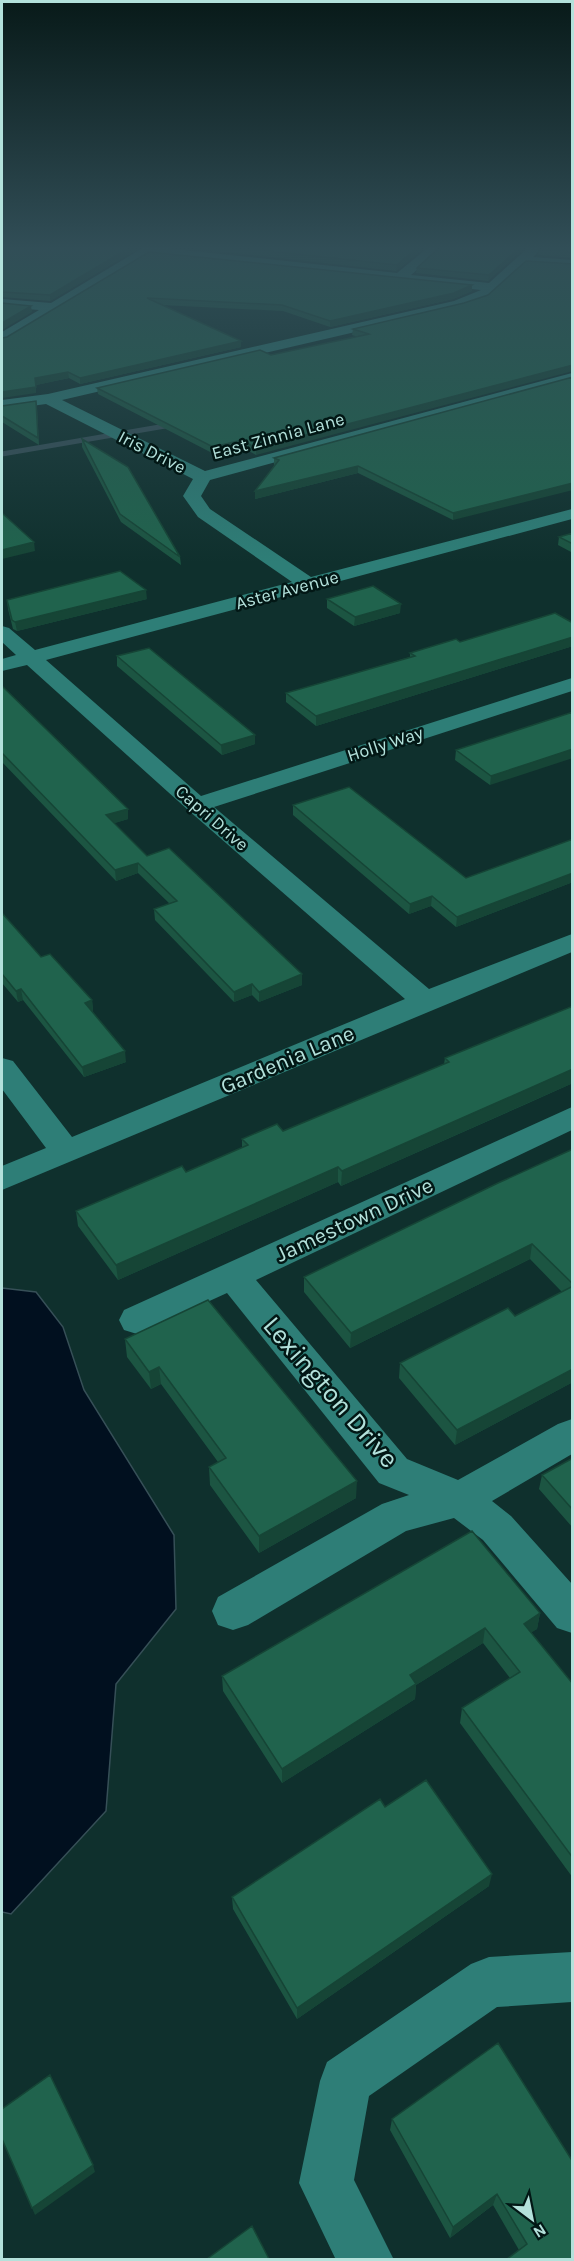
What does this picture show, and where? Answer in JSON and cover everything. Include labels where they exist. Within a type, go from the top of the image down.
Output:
[{"type":"street","points":[[2,405],[48,399],[248,352]]},
{"type":"street","name":"East Zinnia Lane","points":[[203,477],[573,377]]},
{"type":"street","name":"Iris Drive","points":[[48,399],[203,477],[192,496],[204,513],[308,584]]},
{"type":"street","name":"Aster Avenue","points":[[2,665],[573,514]]},
{"type":"street","name":"Capri Drive","points":[[2,632],[197,805],[425,1001]]},
{"type":"street","name":"Holly Way","points":[[197,805],[573,684]]},
{"type":"street","name":"Gardenia Lane","points":[[2,1179],[425,1001],[573,942]]},
{"type":"street","points":[[2,1068],[66,1152]]},
{"type":"street","name":"Jamestown Drive","points":[[136,1320],[573,1118]]},
{"type":"street","name":"Lexington Drive","points":[[232,1275],[393,1471],[460,1499],[497,1528],[573,1614]]},
{"type":"street","points":[[233,1611],[396,1516],[460,1499],[573,1435]]},
{"type":"street","points":[[366,2259],[326,2183],[346,2081],[489,1982],[573,1977]]},
{"type":"water","points":[[2,1288],[36,1292],[63,1327],[84,1390],[174,1535],[176,1609],[116,1684],[106,1811],[11,1914],[2,1912]]},
{"type":"building","points":[[2,352],[195,352],[80,378],[68,372],[35,378],[36,387],[2,392]]},
{"type":"building","points":[[254,352],[263,352],[271,355],[287,352],[573,352],[573,365],[256,448],[242,440],[213,447],[97,388]]},
{"type":"building","points":[[573,377],[573,483],[453,513],[358,466],[255,491],[279,460],[274,458]]},
{"type":"building","points":[[36,401],[38,438],[2,416],[2,406]]},
{"type":"building","points":[[82,439],[128,467],[180,557],[120,514]]},
{"type":"building","points":[[3,514],[34,542],[2,550]]},
{"type":"building","points":[[573,533],[573,544],[559,537]]},
{"type":"building","points":[[120,571],[146,590],[15,622],[12,620],[7,600]]},
{"type":"building","points":[[373,586],[401,604],[355,617],[327,599]]},
{"type":"building","points":[[555,613],[573,623],[573,637],[316,716],[286,693],[415,656],[410,653],[456,639],[460,642]]},
{"type":"building","points":[[149,648],[255,735],[221,745],[117,656]]},
{"type":"building","points":[[2,686],[128,809],[106,815],[147,856],[169,848],[302,974],[259,992],[252,984],[234,992],[154,909],[177,901],[138,863],[115,870],[2,753]]},
{"type":"building","points":[[573,712],[573,749],[491,776],[456,750]]},
{"type":"building","points":[[349,787],[466,878],[573,839],[573,873],[457,917],[432,896],[410,904],[293,805]]},
{"type":"building","points":[[2,913],[41,957],[50,954],[92,1000],[85,1003],[125,1051],[82,1067],[21,989],[16,991],[2,974]]},
{"type":"building","points":[[573,1006],[573,1069],[342,1171],[338,1167],[116,1265],[76,1211],[182,1166],[186,1172],[248,1145],[242,1139],[277,1124],[283,1131],[449,1062],[445,1058]]},
{"type":"building","points":[[573,1149],[573,1284],[532,1244],[351,1333],[304,1277],[498,1183]]},
{"type":"building","points":[[573,1286],[573,1369],[457,1430],[400,1363],[508,1308],[515,1316]]},
{"type":"building","points":[[208,1300],[357,1481],[259,1536],[209,1467],[226,1458],[159,1367],[149,1372],[125,1339]]},
{"type":"building","points":[[573,1458],[573,1510],[542,1475]]},
{"type":"building","points":[[472,1531],[540,1613],[524,1624],[573,1684],[573,1858],[462,1708],[520,1672],[485,1628],[410,1675],[416,1684],[282,1769],[222,1676]]},
{"type":"building","points":[[426,1780],[492,1874],[297,2008],[232,1897],[380,1799],[385,1807]]},
{"type":"building","points":[[498,2043],[573,2162],[573,2259],[507,2259],[527,2244],[497,2194],[453,2227],[392,2119]]},
{"type":"building","points":[[50,2075],[93,2165],[32,2208],[2,2139],[2,2109]]},
{"type":"building","points":[[252,2226],[269,2259],[207,2259]]},
{"type":"waterway","points":[[2,454],[171,425]]}]
